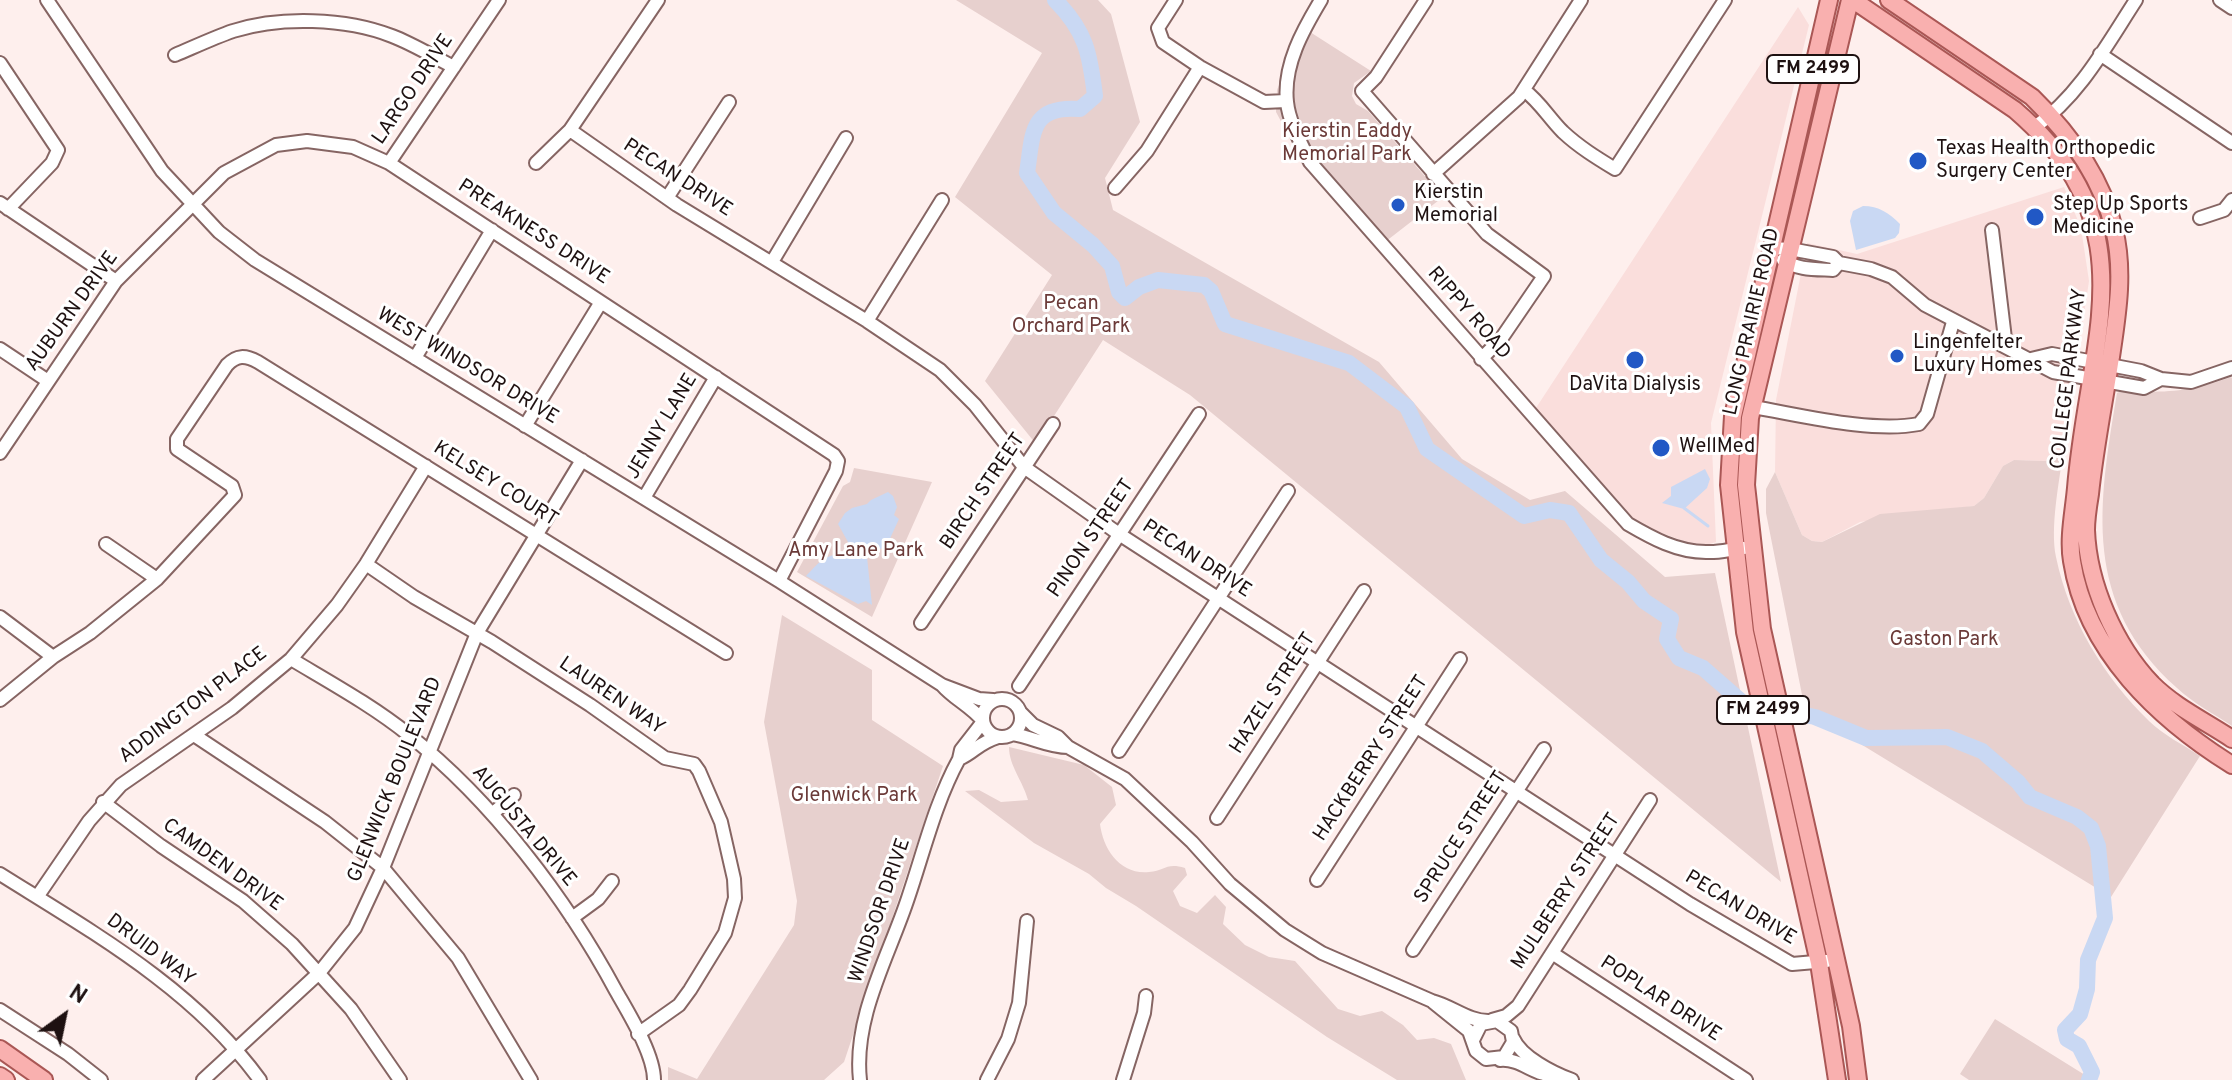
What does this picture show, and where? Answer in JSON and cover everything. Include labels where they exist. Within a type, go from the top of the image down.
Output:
[{"type":"main road","name":"LONG PRAIRIE ROAD","points":[[1829,0],[1733,416],[1729,485],[1743,548],[1754,630],[1827,961],[1851,1026],[1858,1080]]},
{"type":"main road","name":"LONG PRAIRIE ROAD","points":[[1743,548],[1753,407],[1851,0]]},
{"type":"main road","name":"COLLEGE PARKWAY","points":[[1851,0],[2000,98],[2035,127],[2081,189],[2100,249],[2102,363]]},
{"type":"main road","name":"COLLEGE PARKWAY","points":[[1889,0],[2022,90],[2051,115],[2089,168],[2114,229],[2119,271],[2118,311],[2102,363],[2093,458],[2079,531],[2111,623],[2128,652],[2172,711],[2232,765]]},
{"type":"main road","name":"COLLEGE PARKWAY","points":[[2172,711],[2232,739]]},
{"type":"main road","name":"LONG PRAIRIE ROAD","points":[[1827,961],[1837,1080]]},
{"type":"main road","points":[[0,1049],[44,1080]]},
{"type":"main road","points":[[0,1076],[6,1080]]},
{"type":"street","name":"WEST WINDSOR DRIVE","points":[[47,0],[137,137],[190,204],[255,260],[779,581],[942,685],[952,698],[975,711],[989,733],[998,737],[1012,734],[1029,737],[1054,747],[1068,747]]},
{"type":"street","name":"LARGO DRIVE","points":[[389,163],[499,0]]},
{"type":"street","points":[[536,163],[570,130],[658,0]]},
{"type":"street","points":[[1176,0],[1158,28],[1163,42],[1200,67],[1264,102],[1286,101]]},
{"type":"street","name":"RIPPY ROAD","points":[[1321,0],[1293,49],[1286,101],[1310,162],[1628,524],[1653,539],[1703,553],[1743,548]]},
{"type":"street","points":[[1426,0],[1376,77],[1362,91],[1487,234],[1544,276],[1501,339],[1481,359]]},
{"type":"street","points":[[1433,174],[1507,110],[1524,90],[1581,0]]},
{"type":"street","points":[[1524,90],[1576,143],[1615,169],[1725,0]]},
{"type":"street","points":[[2035,127],[2078,88],[2136,0]]},
{"type":"street","points":[[2220,0],[2232,8]]},
{"type":"street","points":[[175,55],[252,26],[318,23],[358,26],[393,36],[454,67]]},
{"type":"street","points":[[2100,54],[2232,143]]},
{"type":"street","points":[[0,63],[58,150],[52,163],[4,206],[116,281]]},
{"type":"street","points":[[1115,188],[1147,151],[1200,67]]},
{"type":"street","points":[[667,198],[729,102]]},
{"type":"street","name":"PECAN DRIVE","points":[[570,130],[667,198],[867,321],[947,376],[975,405],[1024,467],[1119,534],[1768,951],[1792,964],[1827,961]]},
{"type":"street","points":[[772,262],[846,138]]},
{"type":"street","name":"PREAKNESS DRIVE","points":[[190,204],[224,173],[276,145],[307,141],[332,143],[353,147],[389,163],[828,450],[838,461],[836,471],[779,581]]},
{"type":"street","points":[[867,321],[942,200]]},
{"type":"street","points":[[2200,218],[2224,210],[2232,200]]},
{"type":"street","name":"AUBURN DRIVE","points":[[0,453],[116,281],[190,204]]},
{"type":"street","points":[[415,358],[492,230]]},
{"type":"street","points":[[1992,230],[2006,347]]},
{"type":"street","points":[[1771,248],[1788,256],[1833,257],[1839,263],[1892,277],[1915,298],[1953,322],[2053,372],[2144,388],[2161,379]]},
{"type":"street","points":[[525,426],[601,302]]},
{"type":"street","points":[[1753,407],[1901,428],[1919,424],[1927,414],[1953,322]]},
{"type":"street","points":[[0,349],[48,381]]},
{"type":"street","points":[[2031,359],[2052,354],[2141,371],[2161,379],[2191,382],[2231,370]]},
{"type":"street","name":"KELSEY COURT","points":[[157,579],[235,495],[232,486],[177,449],[177,439],[227,365],[235,357],[241,356],[258,362],[726,653]]},
{"type":"street","name":"JENNY LANE","points":[[644,498],[716,377]]},
{"type":"street","name":"PINON STREET","points":[[1019,686],[1199,414]]},
{"type":"street","name":"BIRCH STREET","points":[[921,623],[1053,424]]},
{"type":"street","name":"GLENWICK BOULEVARD","points":[[203,1080],[319,973],[355,928],[383,868],[477,633],[582,460]]},
{"type":"street","name":"ADDINGTON PLACE","points":[[37,897],[103,802],[144,767],[262,685],[291,659],[337,605],[366,564],[426,466]]},
{"type":"street","points":[[1119,751],[1288,491]]},
{"type":"street","points":[[0,700],[157,579],[106,544]]},
{"type":"street","name":"LAUREN WAY","points":[[366,564],[590,705],[665,758],[694,764],[721,822],[734,879],[735,898],[725,933],[679,1005],[638,1034]]},
{"type":"street","name":"HAZEL STREET","points":[[1217,818],[1364,591]]},
{"type":"street","points":[[0,617],[53,657]]},
{"type":"street","name":"AUGUSTA DRIVE","points":[[291,659],[363,702],[428,752],[492,814],[572,918],[610,979],[638,1034],[654,1071],[654,1080]]},
{"type":"street","name":"HACKBERRY STREET","points":[[1317,880],[1460,659]]},
{"type":"street","name":"WEST WINDSOR DRIVE","points":[[942,685],[957,688],[979,699],[1010,700],[1033,725],[1125,779],[1192,842],[1230,884],[1285,930],[1322,953],[1450,1006],[1473,1019],[1507,1026],[1522,1052],[1557,1075],[1572,1080]]},
{"type":"street","points":[[982,722],[986,707],[993,700]]},
{"type":"street","points":[[1012,734],[1020,723],[1021,713]]},
{"type":"street","name":"WINDSOR DRIVE","points":[[860,1080],[860,1041],[864,1019],[908,899],[944,787],[961,750],[982,722]]},
{"type":"street","points":[[194,735],[325,822],[383,868],[458,958],[531,1080]]},
{"type":"street","points":[[959,759],[979,744],[998,737]]},
{"type":"street","name":"SPRUCE STREET","points":[[1413,950],[1544,749]]},
{"type":"street","points":[[492,814],[514,795]]},
{"type":"street","name":"MULBERRY STREET","points":[[1491,1021],[1506,1016],[1518,1006],[1650,800]]},
{"type":"street","name":"CAMDEN DRIVE","points":[[103,802],[161,846],[243,901],[292,944],[351,1009],[400,1080]]},
{"type":"street","name":"DRUID WAY","points":[[0,874],[144,966],[236,1049],[260,1080]]},
{"type":"street","points":[[572,918],[598,899],[612,881]]},
{"type":"street","points":[[987,1080],[1008,1039],[1019,1003],[1027,921]]},
{"type":"street","name":"POPLAR DRIVE","points":[[1552,953],[1746,1080]]},
{"type":"street","points":[[1123,1080],[1144,1013],[1146,996]]},
{"type":"street","name":"WEST WINDSOR DRIVE","points":[[1432,1001],[1469,1031],[1476,1051],[1486,1059],[1517,1061],[1547,1076],[1557,1075]]},
{"type":"street","name":"MULBERRY STREET","points":[[1513,1038],[1518,1006]]},
{"type":"street","points":[[0,1010],[68,1054],[101,1080]]},
{"type":"street","points":[[1473,1040],[1477,1029],[1491,1021]]},
{"type":"street","points":[[1498,1060],[1508,1053],[1513,1038]]},
{"type":"shaded area","points":[[1798,7],[1809,25],[1711,423],[1716,542],[1700,547],[1645,527],[1620,509],[1534,411]]},
{"type":"shaded area","points":[[2064,187],[2081,228],[2089,281],[2063,453],[2045,461],[2014,460],[2003,466],[1984,498],[1974,506],[1860,522],[1822,542],[1802,535],[1775,472],[1776,400],[1807,243],[1857,254]]},
{"type":"green space","name":"Pecan Orchard Park","points":[[956,0],[1098,0],[1111,14],[1140,122],[1105,178],[1113,210],[1379,362],[1462,459],[1530,500],[1565,491],[1665,577],[1715,573],[1781,882],[1190,395],[1103,340],[1036,444],[985,381],[1052,275],[955,197],[1042,53]]},
{"type":"green space","name":"Kierstin Eaddy Memorial Park","points":[[1310,32],[1371,71],[1354,83],[1352,96],[1356,104],[1368,111],[1443,197],[1385,242],[1328,181],[1284,127],[1276,112],[1277,90],[1284,72]]},
{"type":"green space","points":[[2231,377],[2232,726],[2177,688],[2146,656],[2125,622],[2111,587],[2104,551],[2103,514],[2105,475],[2117,393],[2177,390]]},
{"type":"green space","name":"Gaston Park","points":[[2063,453],[2054,545],[2062,580],[2079,625],[2103,666],[2133,704],[2161,731],[2200,756],[2111,897],[1805,710],[1766,513],[1766,489],[1775,472],[1802,535],[1822,542],[1880,514],[1974,506],[1984,498],[2003,466],[2014,460],[2045,461]]},
{"type":"green space","name":"Amy Lane Park","points":[[854,468],[932,482],[872,617],[797,572],[843,486],[850,482]]},
{"type":"green space","name":"Glenwick Park","points":[[782,615],[872,670],[872,720],[943,766],[844,1062],[824,1080],[668,1080],[668,1067],[697,1079],[794,925],[797,901],[764,722]]},
{"type":"green space","points":[[1009,747],[1084,765],[1112,787],[1116,805],[1100,824],[1109,851],[1122,865],[1139,872],[1169,866],[1185,868],[1187,875],[1173,891],[1180,906],[1197,913],[1215,895],[1226,907],[1223,924],[1245,945],[1269,957],[1295,961],[1338,1009],[1360,1016],[1382,1011],[1403,1025],[1417,1040],[1434,1038],[1451,1044],[1466,1080],[1397,1080],[1327,1037],[1089,874],[1034,843],[965,791],[979,790],[1001,802],[1028,800],[1011,761]]},
{"type":"green space","points":[[1995,1019],[2093,1080],[1969,1080],[1960,1074]]},
{"type":"water","points":[[1863,206],[1883,211],[1900,224],[1895,238],[1856,250],[1850,221],[1853,211]]},
{"type":"water","points":[[1705,469],[1710,479],[1707,488],[1684,509],[1662,503],[1671,496],[1671,487]]},
{"type":"water","points":[[888,492],[897,507],[894,515],[899,519],[887,545],[867,557],[872,605],[866,601],[858,604],[806,576],[826,558],[842,555],[848,550],[848,542],[838,524],[845,513]]},
{"type":"waterway","points":[[1055,0],[1074,22],[1085,44],[1095,96],[1080,109],[1064,109],[1043,117],[1033,134],[1027,173],[1054,213],[1093,245],[1112,266],[1119,292],[1125,298],[1139,287],[1158,280],[1204,285],[1211,291],[1225,324],[1349,363],[1407,407],[1427,449],[1524,516],[1550,510],[1569,513],[1601,560],[1628,582],[1644,601],[1671,619],[1667,639],[1679,658],[1703,668],[1743,703],[1815,717],[1866,738],[1947,737],[1982,751],[2018,782],[2030,797],[2077,817],[2091,828],[2098,846],[2105,918],[2088,960],[2087,989],[2080,1014],[2065,1030],[2067,1039],[2079,1046],[2092,1072],[2089,1080]]},
{"type":"waterway","points":[[1684,508],[1708,526]]},
{"type":"place","name":"Texas Health Orthopedic Surgery Center","points":[[1918,161]]},
{"type":"place","name":"Kierstin Memorial","points":[[1398,205]]},
{"type":"place","name":"Step Up Sports Medicine","points":[[2035,217]]},
{"type":"place","name":"Lingenfelter Luxury Homes","points":[[1897,356]]},
{"type":"place","name":"DaVita Dialysis","points":[[1635,360]]},
{"type":"place","name":"WellMed","points":[[1661,448]]}]
